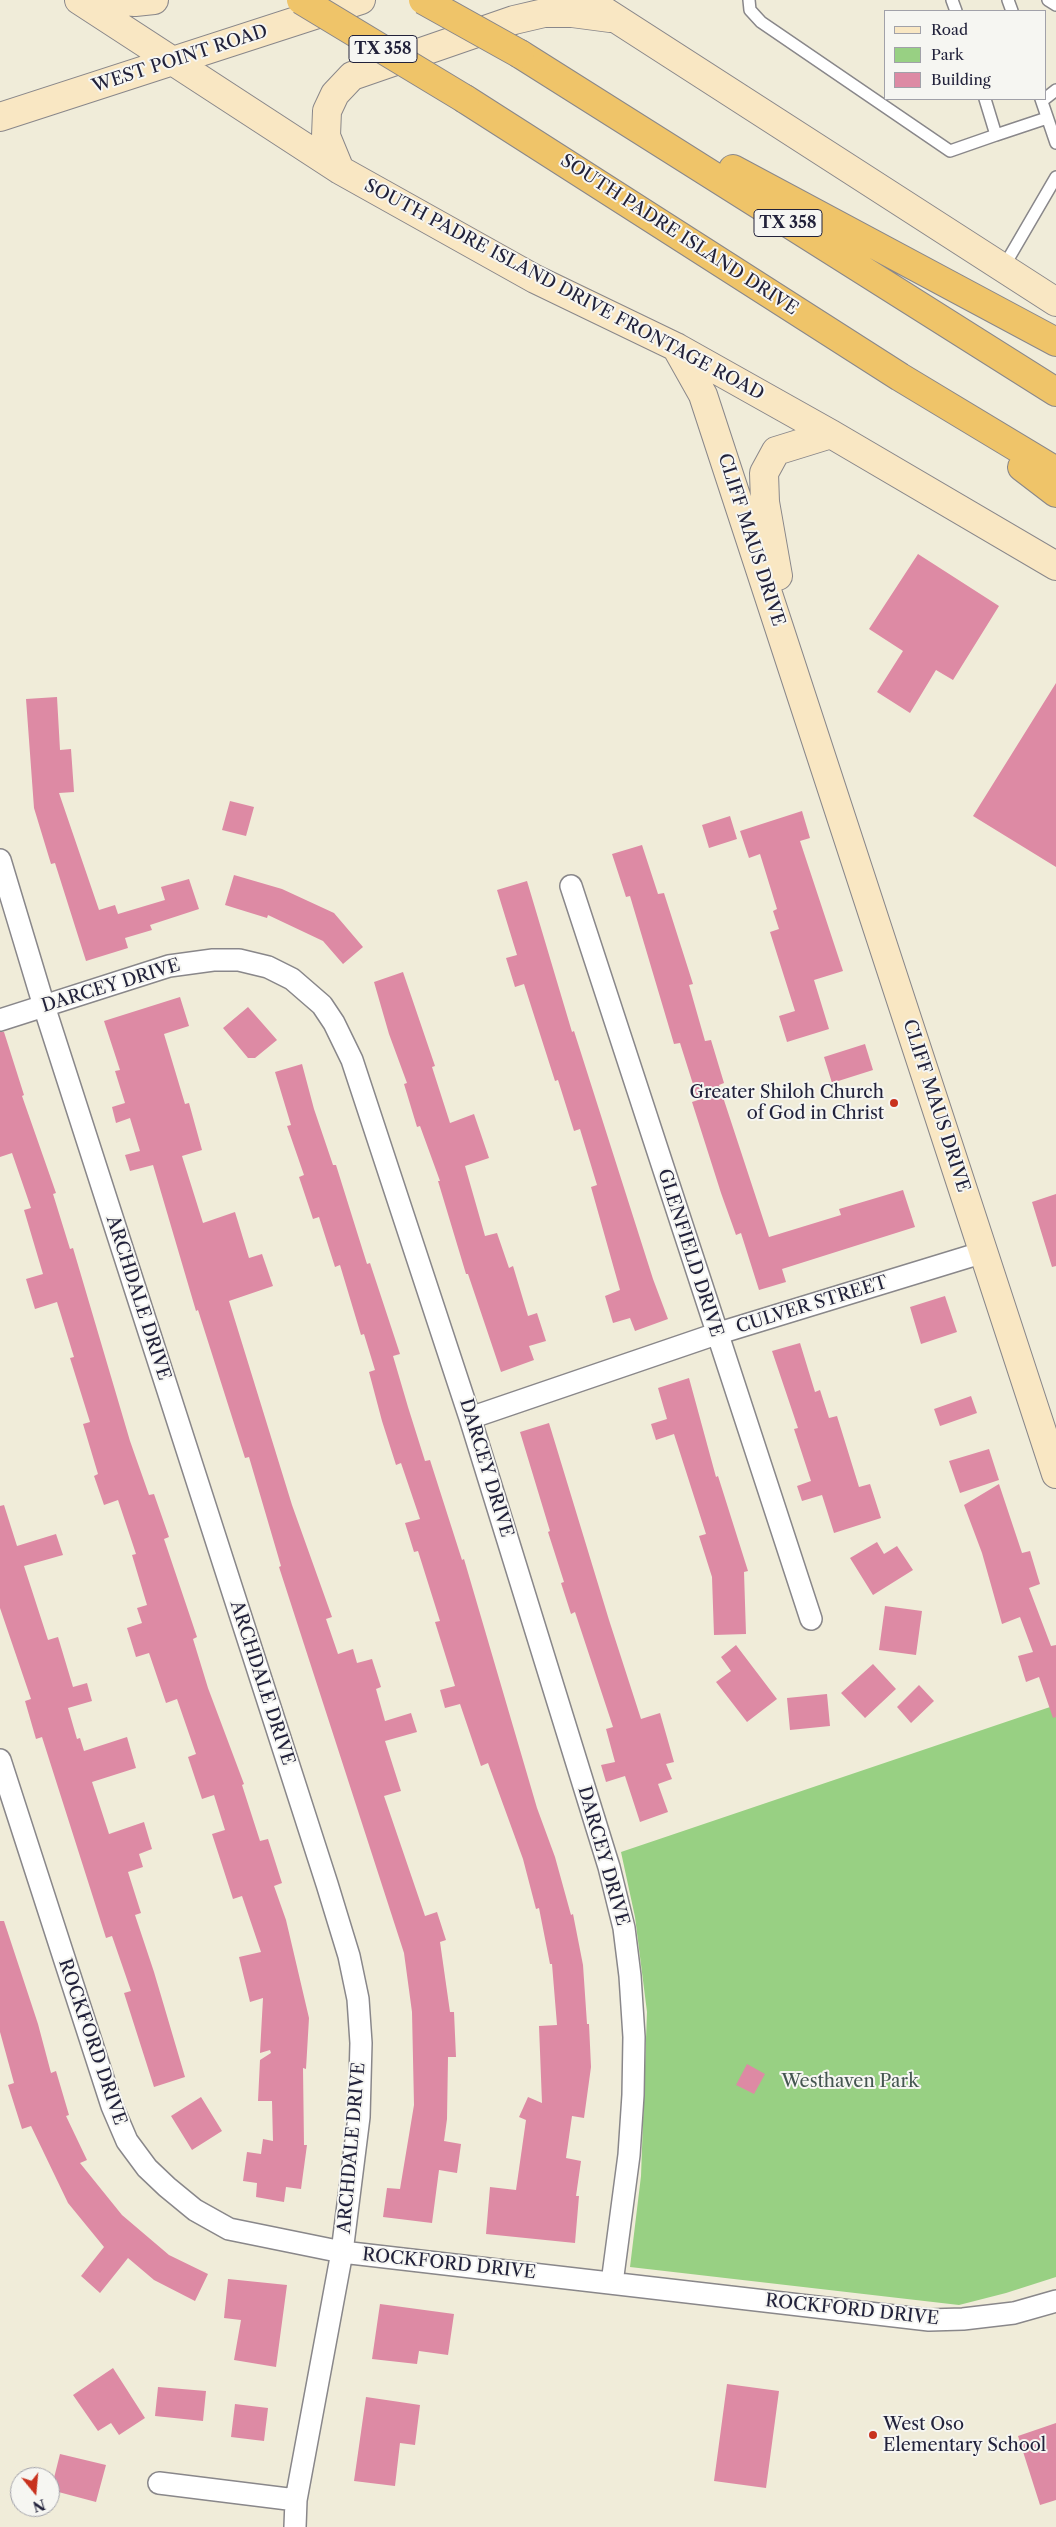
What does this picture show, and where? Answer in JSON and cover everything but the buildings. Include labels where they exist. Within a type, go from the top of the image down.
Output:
[{"type":"highway","name":"SOUTH PADRE ISLAND DRIVE","points":[[301,0],[465,99],[900,377],[1056,471]]},
{"type":"highway","name":"TX 358","points":[[423,0],[520,54],[1056,392]]},
{"type":"highway","points":[[520,54],[1056,342]]},
{"type":"highway","points":[[900,377],[1056,492]]},
{"type":"main road","name":"SOUTH PADRE ISLAND DRIVE FRONTAGE ROAD","points":[[79,0],[340,170],[535,279],[676,347],[831,434],[1056,566]]},
{"type":"main road","points":[[108,0],[136,2],[154,0]]},
{"type":"main road","name":"WEST POINT ROAD","points":[[0,117],[361,0]]},
{"type":"main road","points":[[587,0],[1056,302]]},
{"type":"main road","points":[[340,170],[326,136],[327,111],[335,94],[352,76],[514,20],[544,13],[572,13],[614,18]]},
{"type":"main road","name":"CLIFF MAUS DRIVE","points":[[676,347],[703,395],[1056,1474]]},
{"type":"main road","name":"CLIFF MAUS DRIVE","points":[[816,738],[775,563],[764,502],[764,473],[776,451],[831,434]]},
{"type":"street","name":"ARCHDALE DRIVE","points":[[0,860],[44,1006],[349,1956],[358,1999],[361,2078],[359,2117],[342,2252],[296,2500],[295,2527]]},
{"type":"street","name":"GLENFIELD DRIVE","points":[[571,886],[716,1334],[811,1619]]},
{"type":"street","name":"DARCEY DRIVE","points":[[0,1020],[170,966],[213,960],[239,960],[268,967],[292,979],[322,1005],[334,1022],[352,1060],[470,1418],[609,1867],[624,1928],[630,1976],[634,2037],[633,2095],[629,2154],[612,2283]]},
{"type":"street","name":"CULVER STREET","points":[[470,1418],[716,1334],[984,1252]]},
{"type":"street","name":"ROCKFORD DRIVE","points":[[0,1760],[112,2106],[126,2141],[147,2168],[167,2187],[195,2210],[229,2229],[342,2252],[929,2320],[963,2319],[1014,2313],[1056,2301]]},
{"type":"street","points":[[159,2483],[296,2500]]},
{"type":"lane","points":[[749,0],[750,10],[761,22],[950,151],[1047,118]]},
{"type":"lane","points":[[1048,0],[1056,5]]},
{"type":"lane","points":[[984,100],[996,135]]},
{"type":"lane","points":[[1041,100],[1056,143]]},
{"type":"lane","points":[[1003,268],[1056,177]]},
{"type":"green space","name":"Westhaven Park","points":[[1056,1705],[1056,2277],[1006,2293],[959,2305],[630,2267],[641,2176],[647,2012],[635,1917],[621,1852]]},
{"type":"place","name":"Greater Shiloh Church of God in Christ","points":[[894,1103]]},
{"type":"place","name":"West Oso Elementary School","points":[[873,2435]]}]
